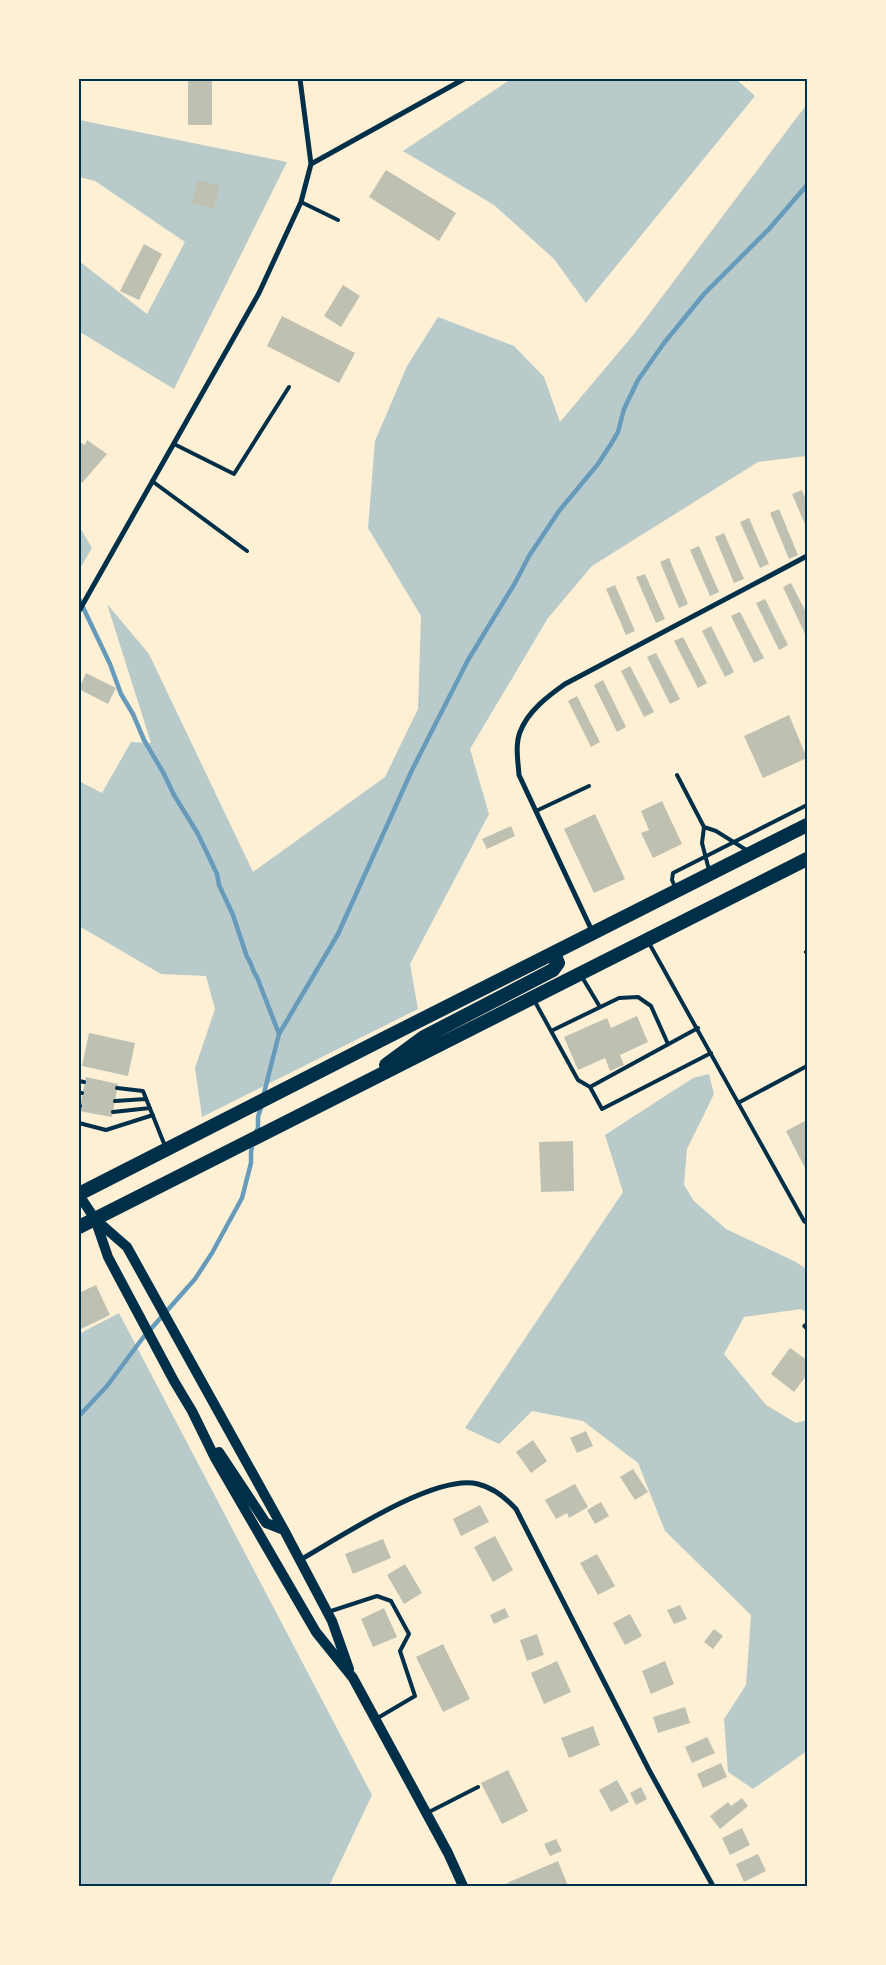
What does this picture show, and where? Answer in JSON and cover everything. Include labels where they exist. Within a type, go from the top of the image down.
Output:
[{"type":"highway","points":[[79,1195],[207,1128],[807,826]]},
{"type":"highway","points":[[79,1227],[807,859]]},
{"type":"highway","points":[[362,1084],[424,1037],[553,970],[558,963],[554,953]]},
{"type":"main road","points":[[79,1195],[95,1219],[127,1248],[197,1372],[332,1621],[353,1678],[427,1813],[463,1886]]},
{"type":"main road","points":[[95,1219],[108,1257],[174,1382],[266,1523],[284,1530]]},
{"type":"main road","points":[[192,1411],[215,1458],[316,1632],[353,1678]]},
{"type":"street","points":[[79,611],[259,293],[301,202],[311,164],[300,79]]},
{"type":"street","points":[[311,164],[464,79]]},
{"type":"street","points":[[594,933],[519,775],[517,750],[520,732],[531,714],[545,698],[565,684],[807,556]]},
{"type":"street","points":[[300,1560],[394,1506],[422,1493],[464,1482],[478,1484],[506,1498],[516,1509],[649,1770],[713,1886]]},
{"type":"lane","points":[[301,202],[338,220]]},
{"type":"lane","points":[[174,444],[234,474],[288,388]]},
{"type":"lane","points":[[152,481],[247,551]]},
{"type":"lane","points":[[677,775],[704,827],[702,843],[704,857],[710,874]]},
{"type":"lane","points":[[536,811],[589,786]]},
{"type":"lane","points":[[677,891],[672,880],[673,873],[807,805]]},
{"type":"lane","points":[[704,827],[716,831],[752,853]]},
{"type":"lane","points":[[647,940],[698,1028],[804,1221],[807,1223]]},
{"type":"lane","points":[[580,974],[600,1008]]},
{"type":"lane","points":[[551,1031],[619,998],[638,997],[651,1006],[668,1044]]},
{"type":"lane","points":[[533,998],[578,1080],[590,1087],[602,1108],[711,1053]]},
{"type":"lane","points":[[590,1087],[698,1028]]},
{"type":"lane","points":[[738,1102],[807,1066]]},
{"type":"lane","points":[[79,1081],[84,1082]]},
{"type":"lane","points":[[117,1088],[144,1091],[166,1150]]},
{"type":"lane","points":[[115,1101],[146,1099]]},
{"type":"lane","points":[[113,1112],[150,1108]]},
{"type":"lane","points":[[79,1124],[106,1130],[153,1115]]},
{"type":"lane","points":[[327,1612],[376,1596],[392,1601],[409,1634],[400,1651],[415,1696],[376,1719]]},
{"type":"lane","points":[[427,1813],[478,1787]]},
{"type":"shaded area","points":[[511,79],[736,79],[755,96],[586,303],[554,259],[494,205],[403,151]]},
{"type":"shaded area","points":[[807,104],[807,456],[758,462],[592,566],[548,618],[470,749],[489,814],[410,964],[418,1009],[202,1117],[195,1068],[215,1009],[206,976],[161,974],[79,926],[79,781],[102,793],[131,742],[151,743],[107,604],[149,654],[253,872],[385,777],[418,709],[421,616],[368,528],[375,441],[407,366],[438,317],[514,346],[544,377],[560,422],[634,334]]},
{"type":"shaded area","points":[[79,120],[287,162],[174,389],[79,330],[79,261],[147,314],[185,242],[95,181],[79,177]]},
{"type":"shaded area","points":[[79,526],[92,548],[79,570]]},
{"type":"shaded area","points":[[709,1074],[714,1094],[687,1149],[684,1185],[694,1201],[726,1229],[807,1269],[807,1313],[801,1309],[744,1317],[724,1354],[766,1405],[796,1423],[807,1420],[807,1751],[753,1789],[728,1772],[724,1719],[746,1685],[751,1615],[665,1531],[638,1463],[583,1421],[532,1411],[499,1444],[465,1428],[623,1192],[605,1135],[693,1078]]},
{"type":"shaded area","points":[[119,1313],[372,1795],[329,1886],[79,1886],[79,1334]]},
{"type":"building","points":[[188,79],[212,79],[212,125],[188,125]]},
{"type":"building","points":[[386,170],[456,213],[439,241],[369,197]]},
{"type":"building","points":[[198,180],[220,186],[214,209],[192,203]]},
{"type":"building","points":[[144,244],[162,254],[139,300],[120,291]]},
{"type":"building","points":[[343,285],[360,296],[341,327],[324,316]]},
{"type":"building","points":[[282,316],[355,353],[339,383],[267,346]]},
{"type":"building","points":[[87,440],[107,454],[82,483],[79,480],[79,442],[85,445]]},
{"type":"building","points":[[802,490],[807,503],[807,529],[792,494]]},
{"type":"building","points":[[779,509],[798,555],[789,559],[770,513]]},
{"type":"building","points":[[749,518],[769,564],[760,568],[740,522]]},
{"type":"building","points":[[724,533],[744,579],[734,583],[715,537]]},
{"type":"building","points":[[699,546],[719,592],[710,596],[690,550]]},
{"type":"building","points":[[669,558],[688,604],[679,608],[660,562]]},
{"type":"building","points":[[645,574],[665,619],[656,623],[636,577]]},
{"type":"building","points":[[791,583],[807,614],[807,633],[805,634],[783,587]]},
{"type":"building","points":[[615,585],[635,631],[626,635],[606,589]]},
{"type":"building","points":[[765,599],[788,645],[779,650],[756,603]]},
{"type":"building","points":[[740,612],[764,658],[754,663],[731,616]]},
{"type":"building","points":[[711,626],[734,672],[725,677],[702,631]]},
{"type":"building","points":[[683,637],[707,683],[698,688],[674,641]]},
{"type":"building","points":[[656,653],[680,699],[670,704],[647,657]]},
{"type":"building","points":[[630,666],[654,712],[644,717],[621,671]]},
{"type":"building","points":[[86,673],[116,688],[108,704],[79,689]]},
{"type":"building","points":[[603,680],[626,727],[617,732],[594,685]]},
{"type":"building","points":[[577,696],[600,742],[591,747],[568,701]]},
{"type":"building","points":[[789,715],[807,758],[763,778],[744,736]]},
{"type":"building","points":[[662,801],[682,844],[653,858],[641,833],[649,830],[641,811]]},
{"type":"building","points":[[595,814],[625,879],[594,893],[564,829]]},
{"type":"building","points":[[511,826],[515,836],[487,849],[482,839]]},
{"type":"building","points":[[637,1016],[648,1042],[620,1055],[624,1065],[610,1071],[605,1058],[578,1070],[564,1037],[607,1018],[611,1028]]},
{"type":"building","points":[[89,1033],[135,1043],[128,1076],[82,1066]]},
{"type":"building","points":[[86,1077],[118,1084],[112,1117],[79,1111]]},
{"type":"building","points":[[807,1120],[807,1172],[786,1131]]},
{"type":"building","points":[[573,1141],[574,1191],[541,1192],[539,1142]]},
{"type":"building","points":[[96,1285],[110,1315],[79,1330],[79,1293]]},
{"type":"building","points":[[790,1348],[807,1360],[807,1375],[794,1392],[771,1374]]},
{"type":"building","points":[[586,1431],[593,1446],[577,1453],[570,1438]]},
{"type":"building","points":[[533,1440],[547,1461],[531,1473],[516,1452]]},
{"type":"building","points":[[633,1469],[648,1492],[635,1500],[620,1477]]},
{"type":"building","points":[[575,1484],[588,1507],[569,1518],[567,1513],[556,1519],[545,1500]]},
{"type":"building","points":[[601,1502],[609,1516],[595,1524],[587,1510]]},
{"type":"building","points":[[480,1505],[489,1522],[461,1536],[453,1519]]},
{"type":"building","points":[[495,1536],[513,1570],[493,1582],[474,1547]]},
{"type":"building","points":[[383,1539],[391,1558],[353,1574],[345,1554]]},
{"type":"building","points":[[597,1554],[615,1586],[598,1595],[580,1563]]},
{"type":"building","points":[[405,1564],[422,1593],[404,1604],[387,1575]]},
{"type":"building","points":[[680,1605],[687,1619],[674,1624],[667,1610]]},
{"type":"building","points":[[384,1608],[397,1637],[373,1647],[361,1619]]},
{"type":"building","points":[[505,1608],[509,1617],[494,1624],[490,1615]]},
{"type":"building","points":[[630,1614],[642,1636],[625,1645],[613,1623]]},
{"type":"building","points":[[714,1629],[723,1636],[713,1649],[704,1642]]},
{"type":"building","points":[[537,1634],[544,1655],[527,1661],[520,1640]]},
{"type":"building","points":[[443,1644],[470,1699],[443,1712],[416,1657]]},
{"type":"building","points":[[557,1661],[571,1692],[544,1704],[531,1673]]},
{"type":"building","points":[[665,1661],[674,1684],[651,1694],[642,1671]]},
{"type":"building","points":[[685,1707],[690,1723],[658,1733],[653,1717]]},
{"type":"building","points":[[593,1726],[600,1745],[569,1758],[561,1738]]},
{"type":"building","points":[[707,1737],[715,1753],[692,1763],[685,1747]]},
{"type":"building","points":[[721,1763],[727,1777],[703,1788],[697,1774]]},
{"type":"building","points":[[508,1770],[528,1811],[502,1824],[481,1783]]},
{"type":"building","points":[[617,1780],[629,1802],[611,1812],[599,1790]]},
{"type":"building","points":[[641,1787],[647,1799],[636,1805],[630,1793]]},
{"type":"building","points":[[742,1798],[748,1806],[720,1829],[710,1816],[728,1802],[731,1806]]},
{"type":"building","points":[[742,1828],[750,1845],[730,1855],[722,1838]]},
{"type":"building","points":[[556,1839],[562,1851],[550,1856],[544,1844]]},
{"type":"building","points":[[758,1854],[766,1871],[744,1882],[736,1864]]},
{"type":"building","points":[[558,1861],[568,1886],[509,1886],[507,1883]]},
{"type":"waterway","points":[[263,1097],[279,1034],[338,934],[412,770],[468,660],[515,583],[529,556],[559,511],[598,464],[611,444],[618,432],[624,409],[638,380],[664,343],[704,294],[769,229],[807,185]]},
{"type":"waterway","points":[[79,599],[110,664],[121,694],[133,714],[144,740],[198,834],[217,874],[219,885],[233,915],[247,957],[257,977],[279,1034]]},
{"type":"waterway","points":[[256,1132],[262,1104]]},
{"type":"waterway","points":[[79,1416],[107,1386],[142,1339],[195,1279],[212,1253],[242,1198],[251,1163],[253,1142]]}]
